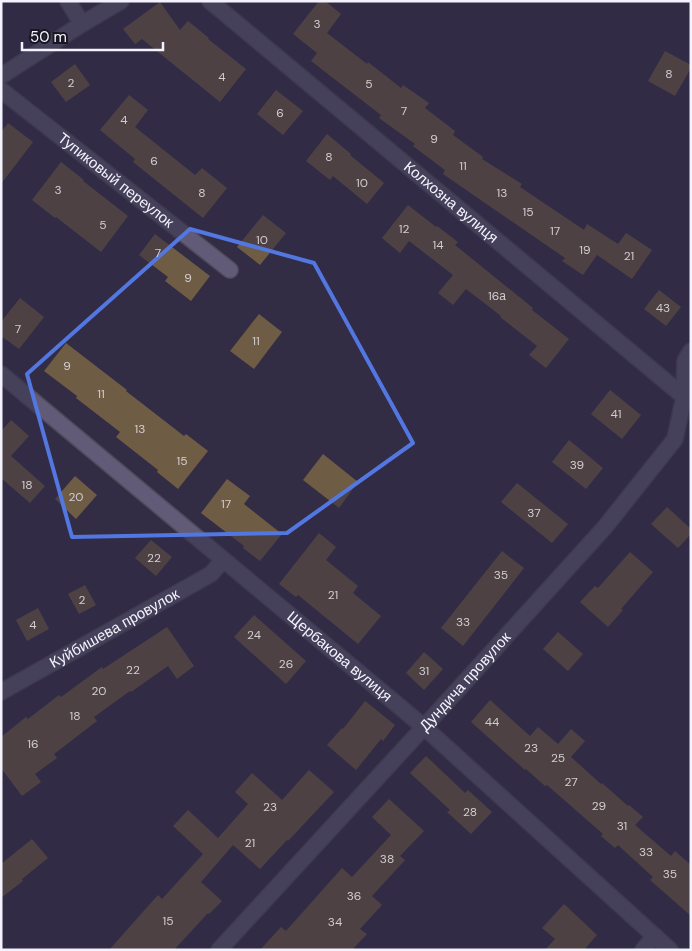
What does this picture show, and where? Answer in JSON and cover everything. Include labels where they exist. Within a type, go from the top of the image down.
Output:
[{"type":"street","points":[[68,1],[82,24]]},
{"type":"street","points":[[1,76],[121,1]]},
{"type":"street","name":"Колхозна вулиця","points":[[210,1],[687,400]]},
{"type":"street","name":"Тупиковый переулок","points":[[1,90],[230,270]]},
{"type":"street","name":"Дундича провулок","points":[[219,950],[605,527],[675,439],[687,400],[684,361],[691,351]]},
{"type":"street","name":"Щербакова вулиця","points":[[1,374],[424,727],[670,950]]},
{"type":"street","name":"Куйбишева провулок","points":[[1,692],[211,574],[224,560]]},
{"type":"street","points":[[642,950],[655,936]]},
{"type":"highlighted area","points":[[190,229],[314,263],[413,443],[287,533],[72,537],[27,374]]},
{"type":"building","points":[[319,1],[325,1],[341,14],[327,33],[401,88],[403,85],[429,103],[425,108],[455,131],[453,135],[483,157],[482,159],[522,184],[520,187],[584,230],[587,224],[618,244],[626,233],[652,250],[632,279],[597,255],[583,275],[562,261],[565,258],[443,174],[445,170],[413,146],[415,144],[379,118],[381,115],[311,61],[317,53],[293,34]]},
{"type":"building","points":[[160,2],[180,30],[188,21],[246,69],[220,102],[142,39],[135,44],[123,29]]},
{"type":"building","points":[[665,51],[691,65],[675,96],[648,81]]},
{"type":"building","points":[[75,64],[90,85],[66,102],[51,82]]},
{"type":"building","points":[[276,90],[303,111],[283,135],[257,114]]},
{"type":"building","points":[[129,95],[148,110],[135,127],[195,175],[202,168],[227,188],[203,218],[133,162],[135,159],[100,130]]},
{"type":"building","points":[[8,123],[33,142],[1,184],[1,132]]},
{"type":"building","points":[[327,134],[384,183],[367,204],[333,176],[330,180],[306,161]]},
{"type":"building","points":[[61,162],[128,216],[101,252],[32,200]]},
{"type":"building","points":[[408,205],[458,242],[455,245],[569,339],[546,368],[529,355],[537,346],[466,289],[453,305],[438,293],[453,275],[409,241],[400,253],[382,238]]},
{"type":"building","points":[[263,215],[286,233],[260,265],[237,247]]},
{"type":"building","points":[[155,234],[210,276],[191,301],[165,281],[168,277],[139,255]]},
{"type":"building","points":[[659,290],[681,307],[666,326],[644,309]]},
{"type":"building","points":[[20,298],[44,317],[19,349],[1,336],[1,322]]},
{"type":"building","points":[[259,314],[282,332],[254,369],[230,351]]},
{"type":"building","points":[[66,343],[184,436],[186,434],[208,451],[178,489],[157,472],[158,470],[116,437],[120,432],[44,371]]},
{"type":"building","points":[[610,390],[641,415],[622,439],[591,414]]},
{"type":"building","points":[[11,420],[29,436],[11,456],[45,486],[30,503],[1,478],[1,431]]},
{"type":"building","points":[[569,440],[603,468],[586,489],[552,462]]},
{"type":"building","points":[[323,454],[358,482],[339,508],[303,480]]},
{"type":"building","points":[[75,476],[97,495],[76,519],[55,499]]},
{"type":"building","points":[[227,479],[250,496],[244,504],[282,534],[260,561],[243,548],[244,546],[201,513]]},
{"type":"building","points":[[517,483],[568,524],[552,543],[501,502]]},
{"type":"building","points":[[667,507],[691,529],[691,534],[678,548],[651,524]]},
{"type":"building","points":[[319,533],[336,547],[326,560],[358,586],[353,593],[381,616],[358,644],[298,595],[296,597],[279,584]]},
{"type":"building","points":[[151,540],[172,557],[156,576],[135,558]]},
{"type":"building","points":[[502,551],[524,568],[463,646],[441,628]]},
{"type":"building","points":[[630,552],[653,572],[608,627],[580,602],[595,586],[598,588]]},
{"type":"building","points":[[85,585],[96,605],[79,614],[68,594]]},
{"type":"building","points":[[38,608],[49,629],[27,641],[16,620]]},
{"type":"building","points":[[254,615],[306,661],[286,684],[234,637]]},
{"type":"building","points":[[167,627],[194,666],[177,679],[168,666],[94,717],[97,721],[54,754],[57,758],[35,774],[41,782],[22,796],[1,768],[1,737],[26,717],[28,719],[59,695],[61,697],[102,667],[103,669]]},
{"type":"building","points":[[558,632],[583,654],[568,671],[543,649]]},
{"type":"building","points":[[424,652],[443,669],[424,690],[406,673]]},
{"type":"building","points":[[490,700],[530,736],[538,727],[558,744],[571,729],[585,741],[571,757],[601,784],[643,817],[635,825],[671,856],[675,851],[691,865],[691,916],[650,880],[653,877],[618,845],[615,848],[601,836],[603,834],[547,785],[545,786],[525,770],[471,722]]},
{"type":"building","points":[[365,701],[395,725],[356,770],[327,745],[343,729]]},
{"type":"building","points":[[426,756],[465,793],[468,790],[492,812],[471,834],[447,812],[450,810],[410,773]]},
{"type":"building","points":[[309,770],[334,792],[260,869],[233,845],[201,882],[222,901],[208,913],[174,950],[109,950],[158,895],[162,899],[203,854],[173,826],[188,810],[218,838],[248,804],[235,792],[252,773],[282,800]]},
{"type":"building","points":[[389,799],[424,831],[400,856],[405,860],[372,896],[382,905],[360,929],[367,934],[352,950],[260,950],[281,927],[286,931],[342,868],[352,877],[391,835],[372,817]]},
{"type":"building","points":[[32,839],[48,858],[1,898],[1,864]]},
{"type":"building","points":[[564,904],[597,935],[584,950],[545,950],[555,939],[542,928]]}]
